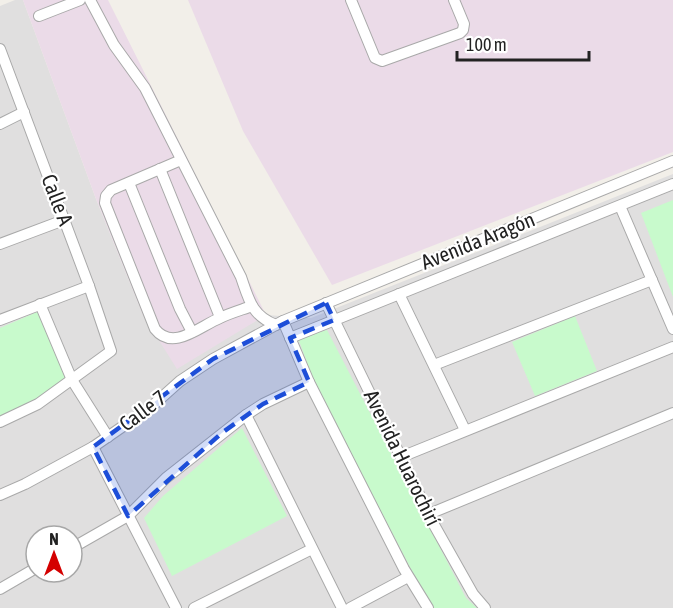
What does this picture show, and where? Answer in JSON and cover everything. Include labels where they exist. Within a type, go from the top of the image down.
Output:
[{"type":"street","points":[[39,16],[80,0]]},
{"type":"street","points":[[90,0],[114,45],[145,88],[241,277],[252,306],[264,320],[280,323],[290,338],[309,382],[408,577],[428,608]]},
{"type":"street","points":[[351,0],[375,58],[382,62],[460,33],[464,24],[454,0]]},
{"type":"street","name":"Calle A","points":[[0,50],[89,286],[111,351],[72,380]]},
{"type":"street","points":[[0,86],[12,82]]},
{"type":"street","points":[[0,124],[24,112]]},
{"type":"street","points":[[181,160],[111,190],[106,196],[105,203],[155,328],[159,334],[174,339],[182,338],[220,317],[252,306]]},
{"type":"street","name":"Avenida Aragón","points":[[280,323],[673,161]]},
{"type":"street","points":[[160,169],[220,317]]},
{"type":"street","points":[[129,183],[180,309],[192,332]]},
{"type":"street","name":"Avenida Aragón","points":[[290,338],[673,184]]},
{"type":"street","points":[[620,206],[673,329]]},
{"type":"street","points":[[0,244],[64,220]]},
{"type":"street","points":[[434,365],[652,280]]},
{"type":"street","points":[[0,321],[89,286]]},
{"type":"street","points":[[399,294],[465,430]]},
{"type":"street","name":"Avenida Huarochirí","points":[[326,303],[429,514],[473,594],[485,608]]},
{"type":"street","points":[[40,304],[72,380],[108,437]]},
{"type":"street","name":"Calle 7","points":[[0,495],[93,447],[152,407],[180,381],[213,359],[280,323]]},
{"type":"street","points":[[401,457],[673,347]]},
{"type":"street","points":[[0,422],[38,404],[72,380]]},
{"type":"street","points":[[84,541],[128,516],[166,478],[246,415],[263,404],[309,382]]},
{"type":"street","points":[[429,514],[673,413]]},
{"type":"street","points":[[246,415],[342,608]]},
{"type":"street","points":[[93,447],[176,608]]},
{"type":"street","points":[[194,608],[312,549]]},
{"type":"street","points":[[1,587],[24,575]]},
{"type":"street","points":[[350,608],[408,577]]},
{"type":"highlighted area","points":[[326,303],[334,320],[290,338],[309,382],[263,404],[223,432],[128,516],[93,447],[213,359]]},
{"type":"shaded area","points":[[15,0],[23,0],[96,199],[143,315],[213,345],[266,315],[311,318],[673,174],[673,608],[0,608],[0,6]]},
{"type":"shaded area","points":[[23,0],[108,0],[266,315],[177,369],[143,315],[96,199]]},
{"type":"shaded area","points":[[188,0],[673,0],[673,152],[332,285],[243,131]]},
{"type":"green space","points":[[673,200],[673,297],[641,213]]},
{"type":"green space","points":[[41,312],[68,378],[41,396],[0,418],[0,328]]},
{"type":"green space","points":[[575,316],[597,371],[535,396],[512,342]]},
{"type":"green space","points":[[327,330],[466,598],[477,608],[434,608],[413,573],[314,382],[298,338]]},
{"type":"green space","points":[[242,428],[287,516],[172,576],[144,518],[163,496]]}]
